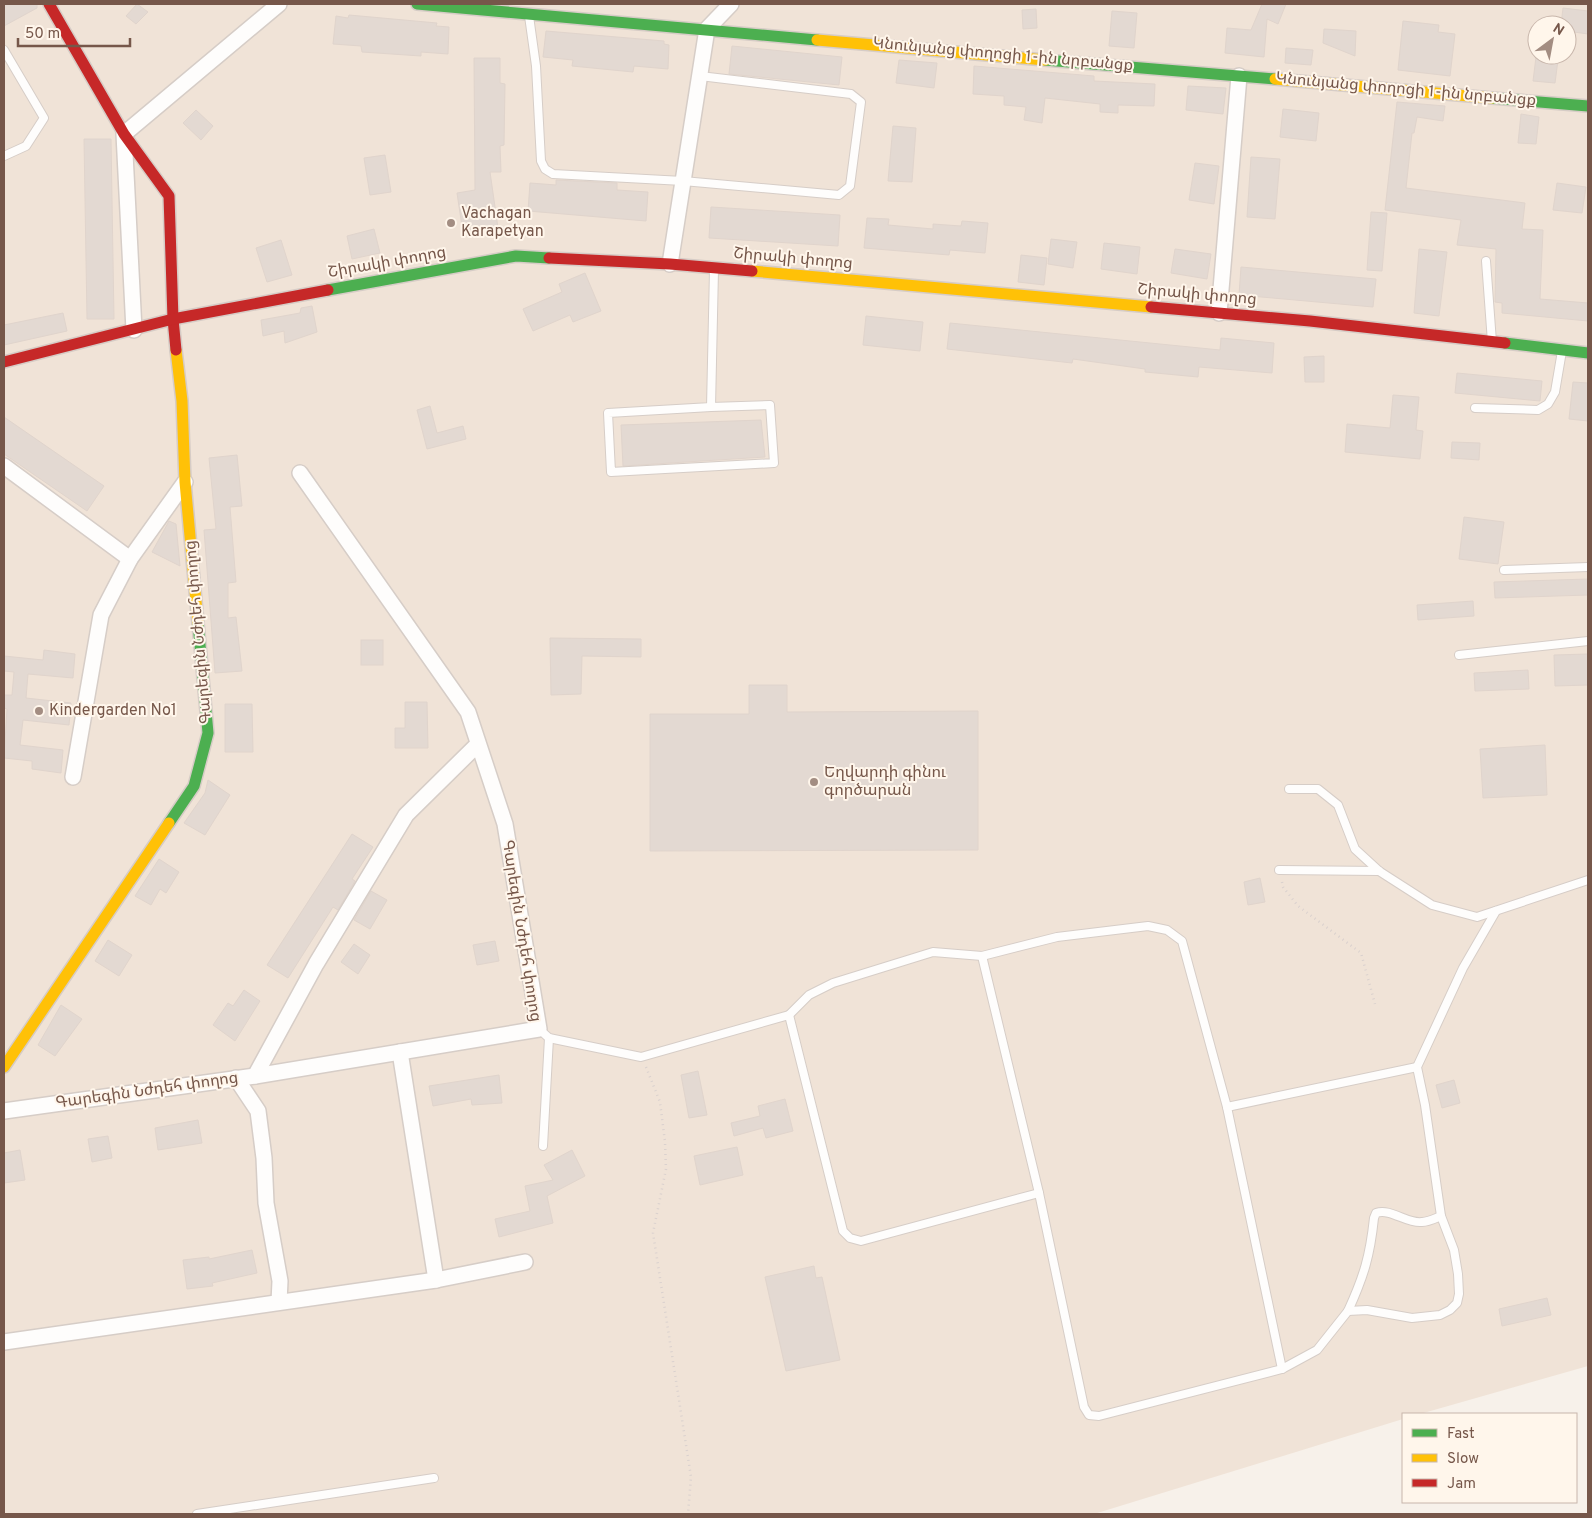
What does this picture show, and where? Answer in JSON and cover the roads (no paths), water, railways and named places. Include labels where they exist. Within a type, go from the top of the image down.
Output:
[{"type":"street","name":"Գարեգին Նժդեհ փողոց","points":[[4,1067],[194,786],[208,733],[185,482],[182,401],[173,318],[169,196],[124,134],[49,4]]},
{"type":"street","points":[[134,330],[124,134],[279,4]]},
{"type":"street","name":"Կնունյանց փողոցի 1-ին նրբանցք","points":[[417,4],[1588,106]]},
{"type":"street","points":[[670,264],[707,29],[730,4]]},
{"type":"street","points":[[1219,313],[1239,76]]},
{"type":"street","name":"Շիրակի փողոց","points":[[4,362],[134,330],[173,318],[516,256],[670,264],[1219,313],[1588,352]]},
{"type":"street","points":[[4,466],[130,558]]},
{"type":"street","name":"Գարեգին Նժդեհ փողոց","points":[[4,1111],[255,1076],[400,1052],[544,1034],[505,824],[468,712],[300,474]]},
{"type":"street","points":[[73,777],[101,615],[130,558],[185,482]]},
{"type":"street","points":[[255,1076],[316,964],[406,815],[478,744]]},
{"type":"street","points":[[400,1052],[436,1280]]},
{"type":"street","points":[[236,1078],[258,1111],[264,1158],[266,1203],[280,1281],[279,1302]]},
{"type":"street","points":[[4,1342],[436,1280],[525,1262]]},
{"type":"lane","points":[[529,15],[536,66],[541,161],[545,169],[553,174],[683,181],[840,195],[850,186],[861,102],[851,94],[700,76]]},
{"type":"lane","points":[[4,50],[44,118],[26,146],[4,156]]},
{"type":"lane","points":[[1486,261],[1492,342]]},
{"type":"lane","points":[[711,407],[714,268]]},
{"type":"lane","points":[[1475,408],[1538,410],[1548,404],[1555,392],[1562,350]]},
{"type":"lane","points":[[770,405],[774,463],[611,472],[608,413],[711,407],[770,405]]},
{"type":"lane","points":[[1504,570],[1588,567]]},
{"type":"lane","points":[[1459,655],[1588,641]]},
{"type":"lane","points":[[1289,789],[1318,789],[1338,805],[1355,849],[1379,871],[1432,905],[1477,917],[1588,880]]},
{"type":"lane","points":[[1280,870],[1379,871]]},
{"type":"lane","points":[[1348,1311],[1374,1311],[1412,1318],[1440,1315],[1457,1304],[1459,1294],[1454,1250],[1442,1216],[1425,1105],[1417,1067],[1463,968],[1496,911]]},
{"type":"lane","points":[[543,1146],[544,1034],[642,1057],[789,1015],[809,995],[833,983],[932,952],[982,956],[1056,937],[1148,926],[1167,930],[1182,941],[1227,1108],[1282,1369]]},
{"type":"lane","points":[[982,956],[1039,1193],[1084,1407],[1089,1415],[1099,1416],[1282,1369],[1317,1350],[1348,1311],[1360,1285],[1371,1252],[1376,1213],[1383,1211],[1410,1221],[1423,1222],[1442,1216]]},
{"type":"lane","points":[[789,1015],[843,1231],[850,1238],[861,1241],[1039,1193]]},
{"type":"lane","points":[[1227,1108],[1417,1067]]},
{"type":"lane","points":[[199,1514],[434,1478]]},
{"type":"place","name":"Vachagan Karapetyan","points":[[451,223]]},
{"type":"place","name":"Kindergarden No1","points":[[39,711]]},
{"type":"place","name":"Եղվարդի գինու գործարան","points":[[814,782]]}]
